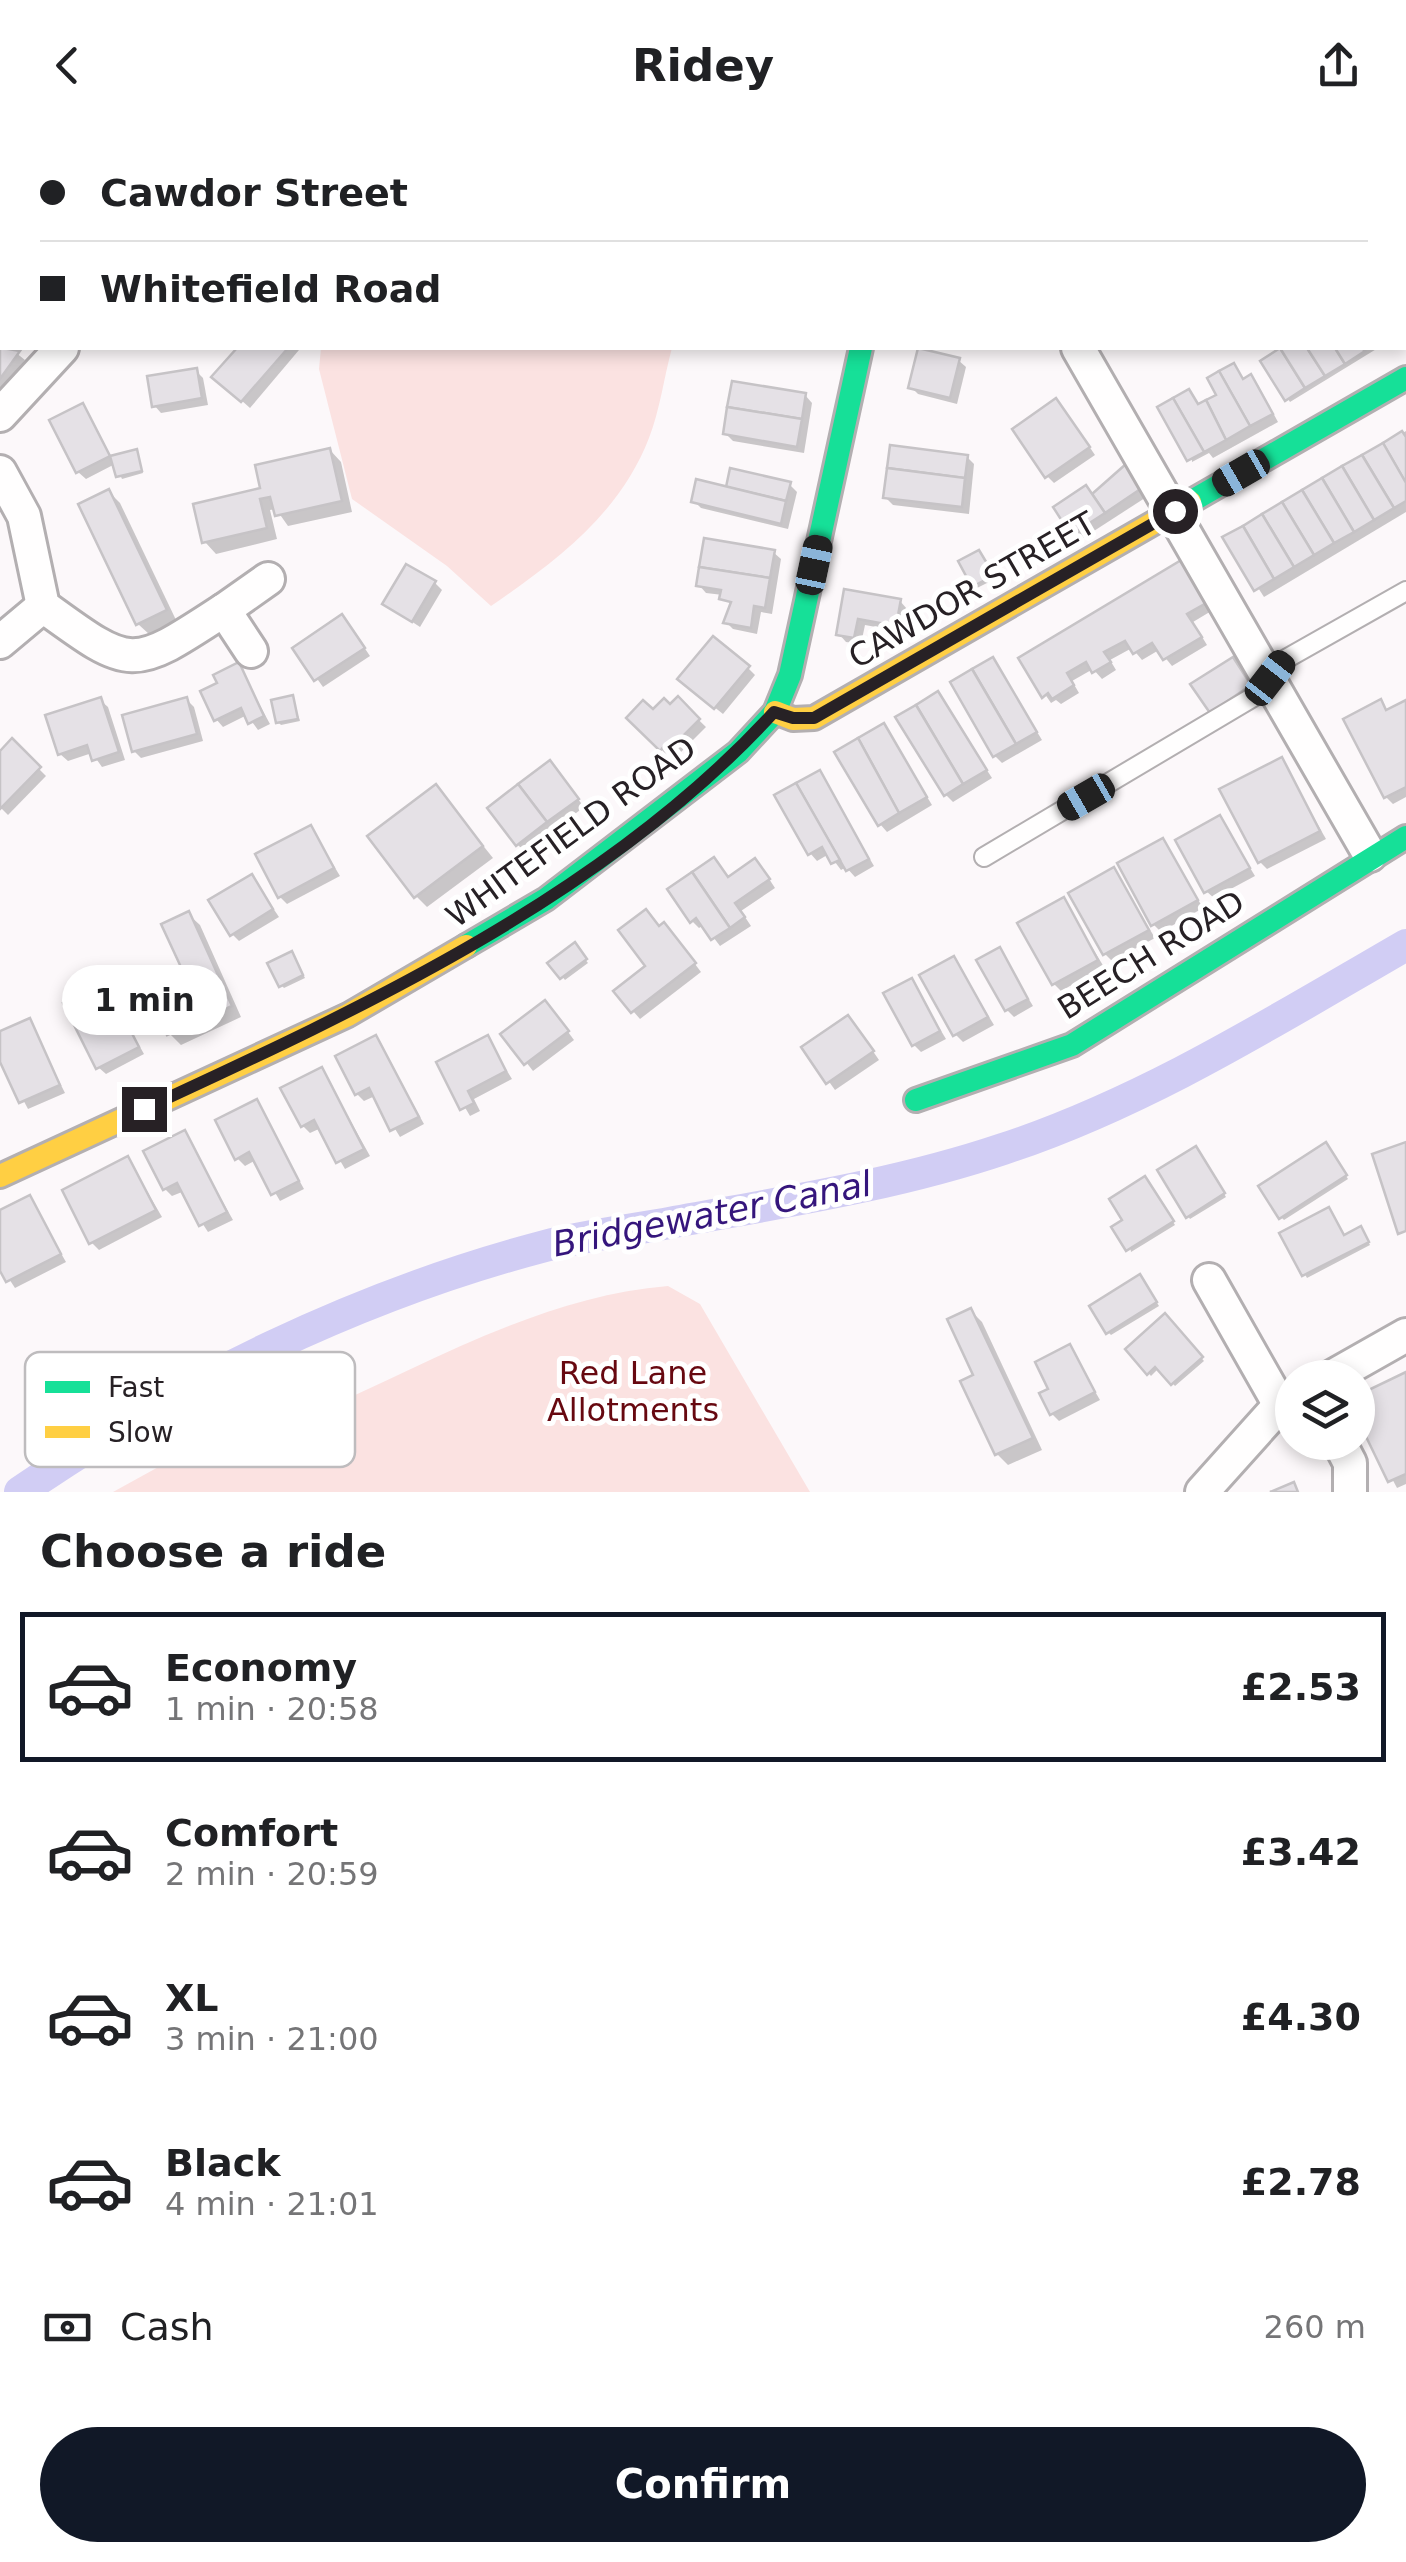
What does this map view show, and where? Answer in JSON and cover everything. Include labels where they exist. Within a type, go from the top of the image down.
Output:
[{"type":"street","points":[[0,416],[60,350]]},
{"type":"street","name":"WHITEFIELD ROAD","points":[[0,1176],[348,1014],[477,942],[622,844],[738,752],[774,712],[799,637],[861,350]]},
{"type":"street","points":[[1079,350],[1370,855]]},
{"type":"street","name":"CAWDOR STREET","points":[[774,712],[793,718],[814,718],[1406,378]]},
{"type":"street","points":[[0,472],[24,516],[43,606],[98,648],[137,659],[157,652],[268,578]]},
{"type":"street","points":[[0,642],[43,606]]},
{"type":"street","points":[[224,610],[251,651]]},
{"type":"street","name":"BEECH ROAD","points":[[916,1100],[1072,1045],[1370,855],[1406,837]]},
{"type":"street","points":[[1209,1280],[1275,1385]]},
{"type":"street","points":[[1362,1360],[1406,1335]]},
{"type":"street","points":[[1202,1492],[1275,1414]]},
{"type":"street","points":[[1348,1460],[1350,1492]]},
{"type":"lane","points":[[984,857],[1255,696],[1284,660],[1406,591]]},
{"type":"green space","points":[[321,350],[672,350],[649,438],[621,490],[562,553],[491,606],[447,566],[352,499],[319,369]]},
{"type":"green space","name":"Red Lane Allotments","points":[[668,1286],[700,1304],[810,1492],[113,1492],[158,1467],[355,1467],[355,1395],[486,1335],[576,1303]]},
{"type":"building","points":[[0,350],[20,351],[0,379]]},
{"type":"building","points":[[235,350],[286,350],[241,402],[211,377]]},
{"type":"building","points":[[918,350],[960,358],[950,398],[908,388]]},
{"type":"building","points":[[1281,350],[1305,388],[1285,401],[1260,361]]},
{"type":"building","points":[[1281,350],[1308,350],[1325,376],[1305,388]]},
{"type":"building","points":[[1308,350],[1336,350],[1345,364],[1325,376]]},
{"type":"building","points":[[1336,350],[1365,351],[1345,364]]},
{"type":"building","points":[[1234,363],[1243,379],[1251,374],[1273,414],[1250,426],[1219,371]]},
{"type":"building","points":[[197,368],[202,398],[152,407],[147,376]]},
{"type":"building","points":[[1219,371],[1250,426],[1226,440],[1206,400],[1216,395],[1207,378]]},
{"type":"building","points":[[732,381],[806,393],[802,419],[727,407]]},
{"type":"building","points":[[1189,389],[1198,404],[1206,400],[1226,440],[1204,452],[1173,398]]},
{"type":"building","points":[[1056,398],[1090,447],[1045,478],[1012,429]]},
{"type":"building","points":[[1173,398],[1204,452],[1187,461],[1157,407]]},
{"type":"building","points":[[83,403],[110,456],[76,473],[49,420]]},
{"type":"building","points":[[727,407],[802,419],[797,447],[723,434]]},
{"type":"building","points":[[1402,431],[1406,437],[1406,483],[1383,443]]},
{"type":"building","points":[[1383,443],[1406,483],[1406,501],[1394,508],[1362,455]]},
{"type":"building","points":[[890,445],[968,455],[965,478],[887,468]]},
{"type":"building","points":[[330,448],[342,501],[275,516],[270,497],[260,499],[267,528],[202,543],[193,504],[260,488],[255,465]]},
{"type":"building","points":[[137,449],[142,471],[116,477],[110,456]]},
{"type":"building","points":[[1362,455],[1394,508],[1374,520],[1342,466]]},
{"type":"building","points":[[1126,464],[1142,488],[1105,513],[1092,494]]},
{"type":"building","points":[[1342,466],[1374,520],[1354,532],[1322,478]]},
{"type":"building","points":[[730,468],[791,482],[786,501],[726,487]]},
{"type":"building","points":[[887,468],[965,478],[962,507],[883,498]]},
{"type":"building","points":[[1322,478],[1354,532],[1334,543],[1302,490]]},
{"type":"building","points":[[696,479],[786,501],[781,524],[691,502]]},
{"type":"building","points":[[1086,485],[1105,513],[1071,535],[1053,507]]},
{"type":"building","points":[[109,489],[167,610],[136,625],[78,504]]},
{"type":"building","points":[[1302,490],[1334,543],[1314,555],[1282,502]]},
{"type":"building","points":[[1282,502],[1314,555],[1294,567],[1262,514]]},
{"type":"building","points":[[1262,514],[1294,567],[1274,579],[1243,526]]},
{"type":"building","points":[[1243,526],[1274,579],[1254,591],[1222,537]]},
{"type":"building","points":[[704,538],[775,550],[770,578],[699,567]]},
{"type":"building","points":[[979,550],[994,575],[972,587],[958,561]]},
{"type":"building","points":[[1183,559],[1208,602],[1187,614],[1202,637],[1163,660],[1152,643],[1133,654],[1125,641],[1104,652],[1111,662],[1092,673],[1086,662],[1067,673],[1074,685],[1052,699],[1048,693],[1042,698],[1018,658]]},
{"type":"building","points":[[406,564],[436,581],[412,622],[382,604]]},
{"type":"building","points":[[699,567],[770,578],[765,608],[754,606],[751,628],[723,623],[731,602],[719,599],[721,590],[696,586]]},
{"type":"building","points":[[844,589],[901,599],[896,626],[858,619],[854,638],[836,635]]},
{"type":"building","points":[[342,614],[365,648],[314,681],[292,648]]},
{"type":"building","points":[[713,636],[750,666],[714,709],[677,679]]},
{"type":"building","points":[[993,657],[1037,732],[1016,744],[972,669]]},
{"type":"building","points":[[1233,657],[1251,685],[1210,713],[1190,684]]},
{"type":"building","points":[[239,662],[264,716],[248,724],[241,708],[214,721],[200,691],[217,683],[213,675]]},
{"type":"building","points":[[972,669],[1016,744],[993,757],[950,682]]},
{"type":"building","points":[[938,691],[987,770],[963,784],[916,705]]},
{"type":"building","points":[[293,695],[298,719],[276,723],[271,700]]},
{"type":"building","points":[[678,696],[700,719],[669,750],[665,745],[660,751],[626,718],[643,700],[653,709],[664,698],[670,704]]},
{"type":"building","points":[[101,697],[119,752],[92,761],[87,745],[58,755],[45,715]]},
{"type":"building","points":[[187,697],[197,734],[132,752],[122,715]]},
{"type":"building","points":[[1381,699],[1386,710],[1406,700],[1406,787],[1384,798],[1343,719]]},
{"type":"building","points":[[916,705],[963,784],[944,796],[895,717]]},
{"type":"building","points":[[884,723],[927,797],[899,813],[858,738]]},
{"type":"building","points":[[12,738],[41,767],[0,809],[0,751]]},
{"type":"building","points":[[858,738],[899,813],[878,826],[834,752]]},
{"type":"building","points":[[1282,757],[1320,831],[1258,863],[1219,789]]},
{"type":"building","points":[[550,760],[579,799],[547,822],[518,784]]},
{"type":"building","points":[[820,770],[869,859],[846,871],[796,783]]},
{"type":"building","points":[[796,783],[840,860],[831,864],[822,847],[808,855],[774,795]]},
{"type":"building","points":[[436,784],[483,846],[414,898],[367,836]]},
{"type":"building","points":[[518,784],[547,822],[516,846],[487,808]]},
{"type":"building","points":[[1220,815],[1250,868],[1204,893],[1175,840]]},
{"type":"building","points":[[311,825],[334,868],[278,898],[255,854]]},
{"type":"building","points":[[1163,838],[1198,900],[1151,926],[1117,863]]},
{"type":"building","points":[[714,857],[728,877],[755,858],[770,879],[735,903],[745,917],[730,928],[692,872]]},
{"type":"building","points":[[1114,867],[1149,930],[1103,955],[1068,893]]},
{"type":"building","points":[[692,872],[730,928],[711,940],[696,918],[690,923],[667,889]]},
{"type":"building","points":[[252,874],[273,909],[230,936],[208,900]]},
{"type":"building","points":[[1064,897],[1098,960],[1052,985],[1017,923]]},
{"type":"building","points":[[646,909],[659,926],[664,922],[696,963],[631,1013],[613,991],[645,966],[618,930]]},
{"type":"building","points":[[189,911],[232,1006],[167,1035],[142,979],[170,967],[178,984],[187,980],[161,924]]},
{"type":"building","points":[[575,942],[587,959],[560,979],[547,963]]},
{"type":"building","points":[[1000,947],[1028,999],[1005,1011],[976,960]]},
{"type":"building","points":[[292,951],[303,975],[279,987],[267,963]]},
{"type":"building","points":[[954,956],[988,1017],[953,1036],[919,975]]},
{"type":"building","points":[[912,978],[940,1031],[912,1046],[883,993]]},
{"type":"building","points":[[105,981],[139,1047],[96,1069],[63,1003]]},
{"type":"building","points":[[545,1000],[569,1031],[524,1065],[500,1034]]},
{"type":"building","points":[[848,1015],[874,1051],[826,1084],[801,1047]]},
{"type":"building","points":[[30,1018],[60,1085],[19,1103],[0,1062],[0,1031]]},
{"type":"building","points":[[376,1035],[419,1117],[390,1131],[369,1088],[355,1095],[335,1056]]},
{"type":"building","points":[[488,1035],[506,1071],[468,1091],[474,1103],[460,1110],[436,1062]]},
{"type":"building","points":[[322,1067],[364,1149],[336,1163],[314,1120],[301,1127],[280,1088]]},
{"type":"building","points":[[257,1099],[299,1181],[271,1195],[249,1152],[235,1160],[215,1120]]},
{"type":"building","points":[[185,1130],[227,1212],[199,1226],[177,1183],[163,1190],[143,1151]]},
{"type":"building","points":[[1326,1142],[1347,1175],[1279,1219],[1258,1186]]},
{"type":"building","points":[[1406,1142],[1406,1231],[1398,1234],[1372,1154]]},
{"type":"building","points":[[1196,1146],[1225,1193],[1186,1218],[1157,1170]]},
{"type":"building","points":[[128,1156],[156,1210],[89,1244],[62,1190]]},
{"type":"building","points":[[1145,1176],[1174,1221],[1126,1251],[1111,1227],[1122,1220],[1109,1199]]},
{"type":"building","points":[[30,1195],[61,1254],[6,1282],[0,1271],[0,1210]]},
{"type":"building","points":[[1329,1207],[1344,1235],[1361,1226],[1369,1242],[1302,1276],[1279,1233]]},
{"type":"building","points":[[1140,1274],[1157,1302],[1106,1334],[1089,1306]]},
{"type":"building","points":[[971,1308],[1033,1438],[995,1455],[960,1381],[973,1375],[947,1319]]},
{"type":"building","points":[[1165,1313],[1203,1357],[1171,1385],[1155,1367],[1147,1375],[1125,1349]]},
{"type":"building","points":[[1070,1344],[1095,1392],[1050,1415],[1039,1393],[1048,1389],[1035,1362]]},
{"type":"building","points":[[1406,1372],[1406,1474],[1388,1482],[1375,1455],[1375,1387]]},
{"type":"building","points":[[1294,1482],[1298,1492],[1270,1492]]},
{"type":"waterway","name":"Bridgewater Canal","points":[[260,1352],[407,1290],[559,1242],[835,1192],[1003,1149],[1159,1084],[1406,945]]},
{"type":"waterway","name":"Bridgewater Canal","points":[[20,1492],[58,1467]]},
{"type":"traffic: fast","points":[[466,946],[546,899],[738,752],[775,712],[790,675],[861,350]]},
{"type":"traffic: fast","points":[[1190,502],[1406,378]]},
{"type":"traffic: fast","points":[[916,1100],[1072,1045],[1406,837]]},
{"type":"traffic: slow","points":[[775,712],[793,719],[814,718],[1190,502]]},
{"type":"traffic: slow","points":[[0,1176],[348,1015],[466,946]]},
{"type":"route","points":[[144,1109],[348,1014],[546,899],[738,752],[774,712],[803,720],[814,718],[1175,511]]}]
